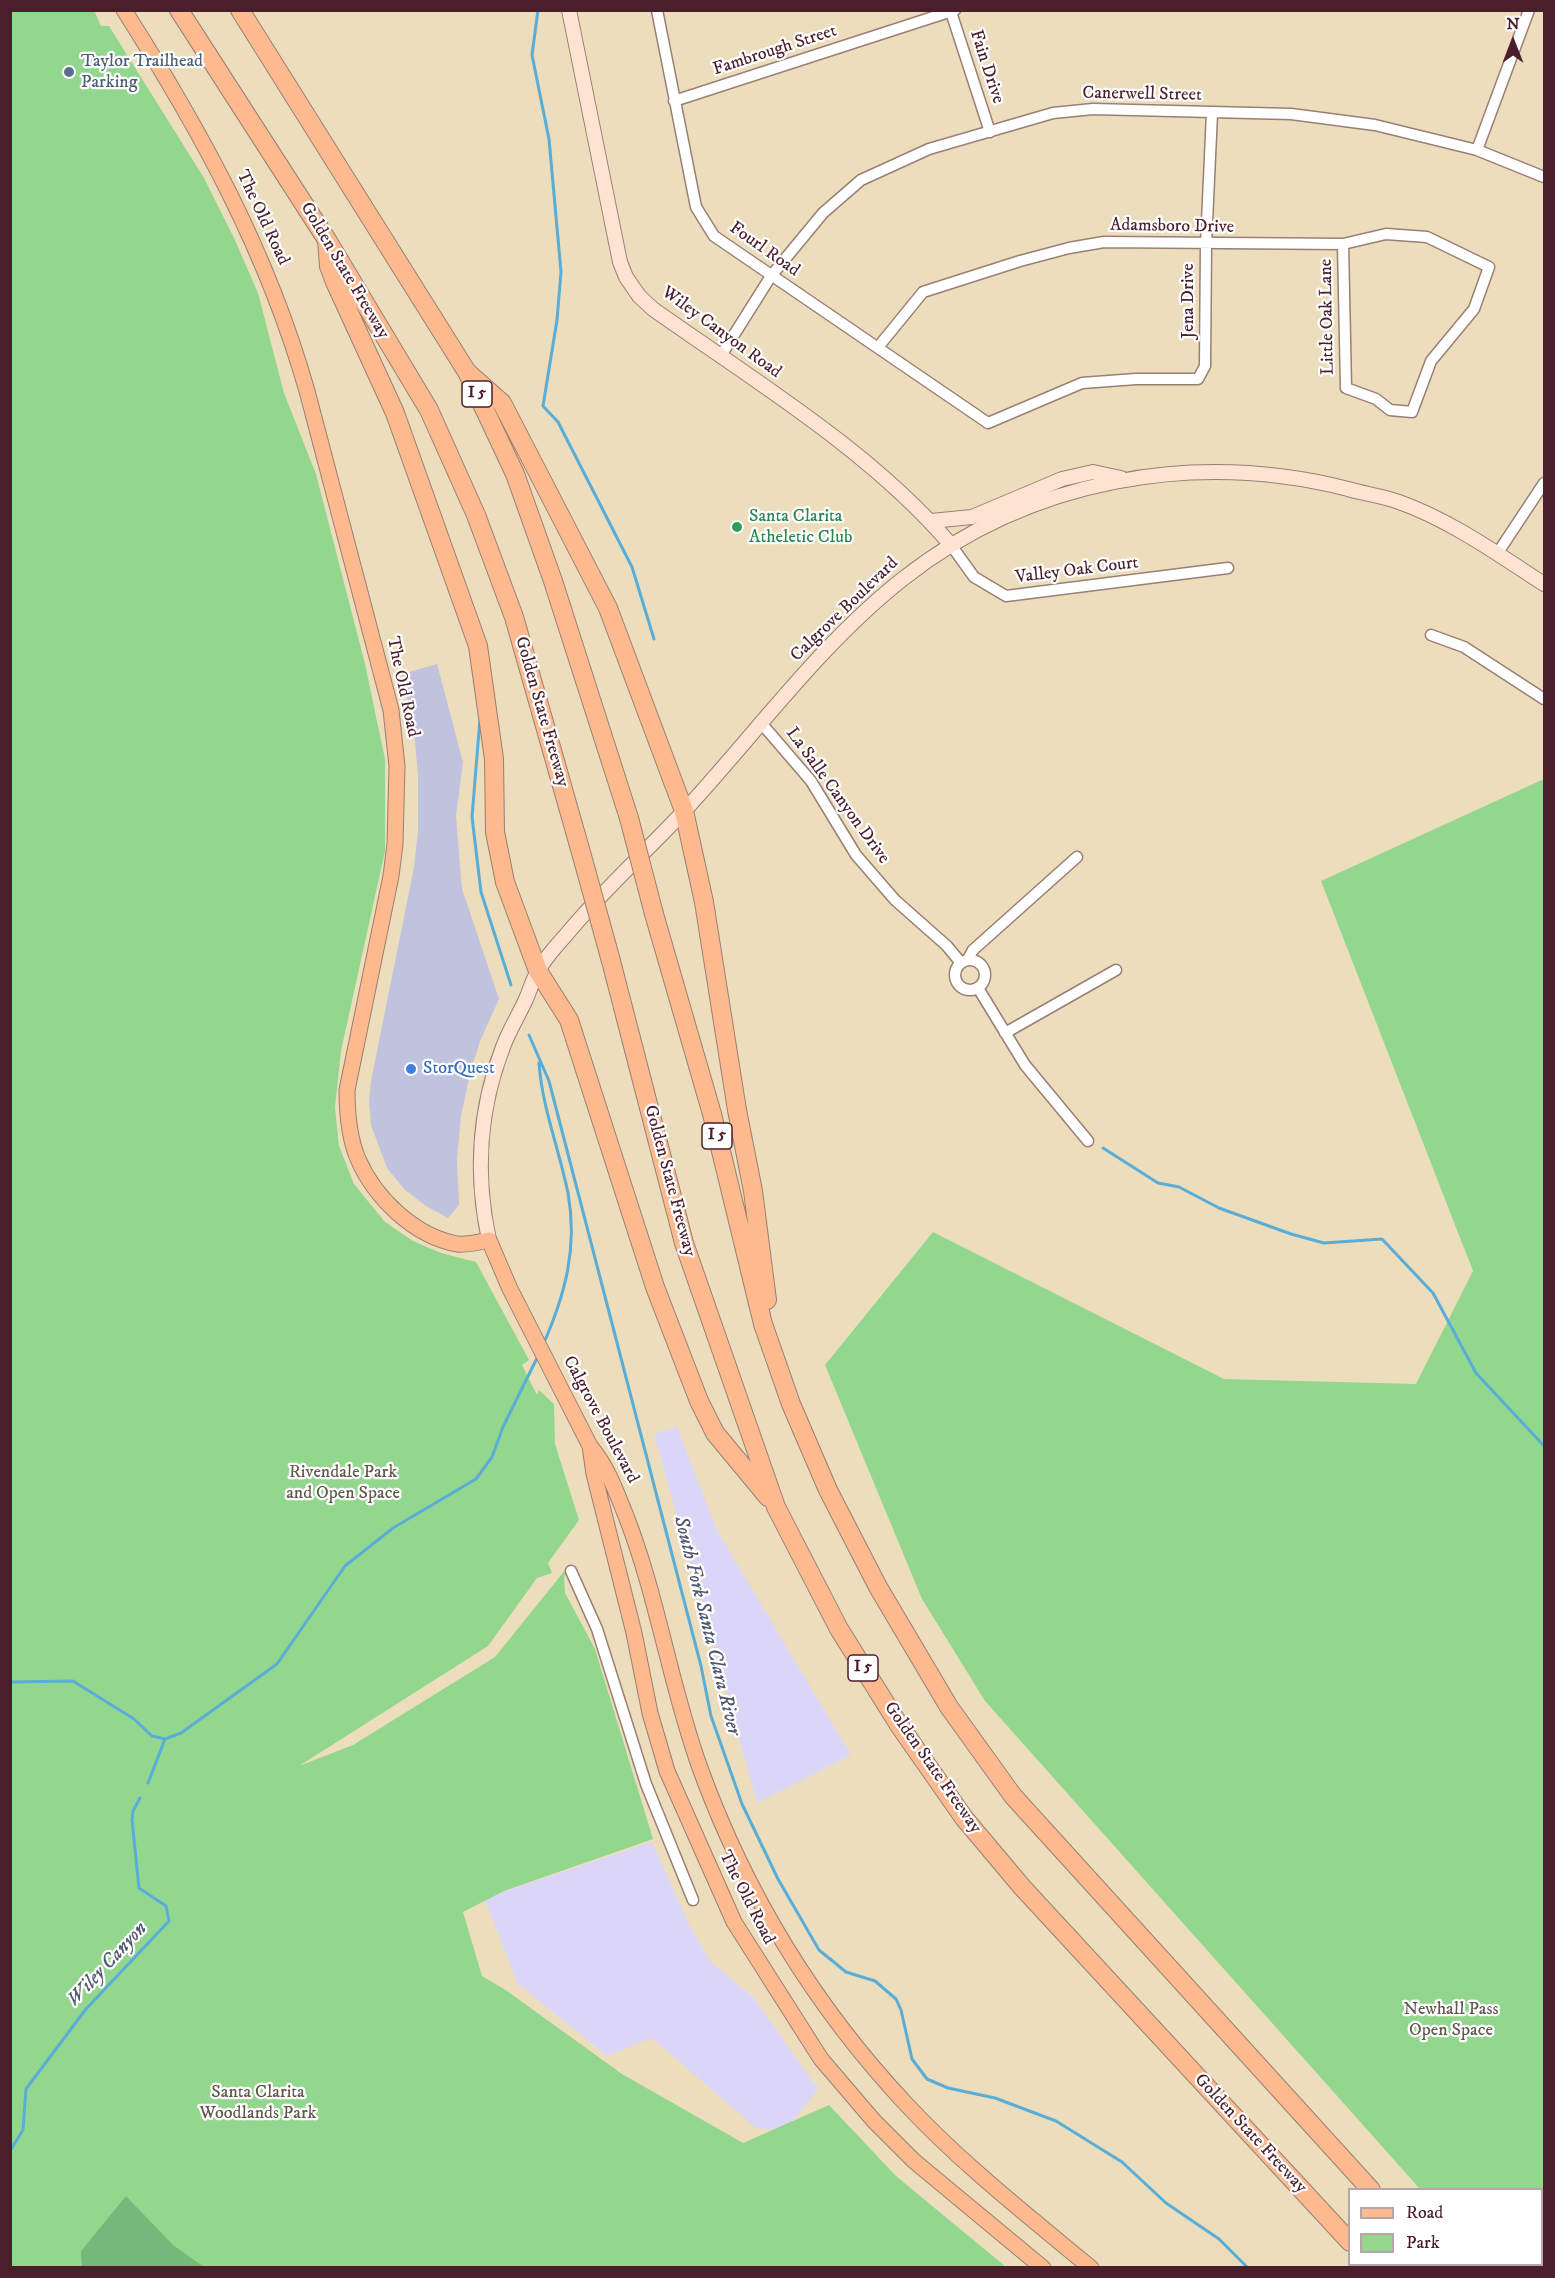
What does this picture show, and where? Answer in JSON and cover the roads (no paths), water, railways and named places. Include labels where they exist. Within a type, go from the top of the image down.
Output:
[{"type":"highway","name":"Golden State Freeway","points":[[179,10],[327,240],[429,410],[476,514],[514,617],[611,961],[684,1243],[776,1507],[839,1629],[899,1725],[964,1818],[1022,1887],[1348,2240]]},
{"type":"highway","name":"I 5","points":[[240,10],[467,372],[519,485],[553,581],[629,818],[654,914],[712,1114],[763,1324],[791,1404],[828,1490],[878,1587],[949,1707],[1013,1796],[1369,2188]]},
{"type":"highway","points":[[327,240],[329,266],[395,413],[478,646],[494,759],[495,832],[498,858],[537,971],[569,1020],[655,1287],[699,1401],[714,1433],[776,1507]]},
{"type":"highway","points":[[467,372],[502,403],[608,608],[684,811],[704,902],[737,1110],[753,1191],[775,1358]]},
{"type":"main road","name":"The Old Road","points":[[124,10],[230,191],[262,260],[304,381],[391,710],[397,766],[395,844],[348,1090],[347,1115],[357,1157],[380,1196],[400,1215],[429,1234],[458,1244],[489,1240]]},
{"type":"main road","name":"Calgrove Boulevard","points":[[489,1240],[526,1322],[590,1446],[606,1465],[635,1538]]},
{"type":"main road","name":"The Old Road","points":[[590,1446],[594,1474],[656,1732],[687,1819],[734,1922],[821,2059],[874,2121],[914,2162],[1043,2268]]},
{"type":"main road","name":"The Old Road","points":[[635,1538],[657,1608],[699,1765],[723,1828],[762,1908],[787,1950],[849,2037],[906,2104],[986,2181],[1091,2268]]},
{"type":"street","name":"Wiley Canyon Road","points":[[569,10],[612,235],[626,277],[639,296],[653,309],[813,421],[931,521],[951,544]]},
{"type":"street","name":"Fourl Road","points":[[657,10],[696,207],[714,236],[879,346],[988,423]]},
{"type":"street","points":[[1477,150],[1529,10]]},
{"type":"street","name":"Fambrough Street","points":[[674,101],[953,11]]},
{"type":"street","name":"Fain Drive","points":[[953,11],[990,132]]},
{"type":"street","name":"Canerwell Street","points":[[720,357],[771,276],[823,213],[861,180],[929,149],[1053,113],[1093,108],[1291,114],[1375,125],[1477,150],[1545,177]]},
{"type":"street","name":"Jena Drive","points":[[988,423],[1082,383],[1136,379],[1198,379],[1205,366],[1206,244],[1212,113]]},
{"type":"street","name":"Adamsboro Drive","points":[[879,346],[923,292],[1020,261],[1069,248],[1104,242],[1342,244],[1386,234],[1427,237],[1489,267],[1474,309],[1431,361],[1412,412],[1390,410],[1376,399],[1346,388]]},
{"type":"street","name":"Little Oak Lane","points":[[1342,244],[1346,388]]},
{"type":"street","name":"Calgrove Boulevard","points":[[489,1240],[484,1216],[480,1166],[486,1106],[504,1044],[537,971],[581,917],[684,811],[849,629],[901,580],[951,544],[1033,506],[1074,491],[1126,479],[1191,471],[1245,471],[1302,478],[1400,502],[1497,554],[1545,584]]},
{"type":"street","points":[[931,521],[972,517],[1062,479],[1093,472],[1126,479]]},
{"type":"street","points":[[1497,554],[1544,485]]},
{"type":"street","name":"Valley Oak Court","points":[[951,544],[974,577],[1006,596],[1228,568]]},
{"type":"street","points":[[1431,635],[1464,647],[1545,699]]},
{"type":"street","name":"La Salle Canyon Drive","points":[[762,724],[811,782],[856,855],[895,900],[964,961]]},
{"type":"street","points":[[964,961],[980,963],[986,973],[978,988],[966,989],[957,982],[955,970],[973,950],[1077,857]]},
{"type":"street","points":[[1005,1033],[1116,970]]},
{"type":"street","points":[[978,988],[1030,1073],[1088,1141]]},
{"type":"street","points":[[572,1571],[597,1629],[646,1784],[693,1900]]},
{"type":"waterway","points":[[538,10],[532,55],[549,139],[561,272],[557,320],[543,406],[558,422],[632,567],[654,639]]},
{"type":"waterway","name":"South Fork Santa Clara River","points":[[480,719],[472,817],[481,892],[511,985]]},
{"type":"waterway","name":"South Fork Santa Clara River","points":[[529,1035],[549,1081],[701,1666],[711,1716],[742,1804],[778,1879],[819,1950],[846,1972],[875,1981],[896,1999],[901,2010],[912,2059],[927,2079],[948,2088],[995,2098],[1056,2121],[1122,2162],[1166,2203],[1219,2239],[1248,2268]]},
{"type":"waterway","points":[[539,1063],[547,1112],[571,1213],[568,1271],[558,1308],[543,1345]]},
{"type":"waterway","points":[[1103,1148],[1158,1183],[1179,1187],[1219,1208],[1291,1234],[1324,1243],[1382,1239],[1433,1293],[1476,1373],[1544,1446]]},
{"type":"waterway","points":[[10,1682],[73,1681],[134,1719],[152,1736],[165,1739],[181,1733],[277,1664],[345,1566],[393,1528],[476,1479],[492,1457],[503,1427],[538,1356]]},
{"type":"waterway","name":"Wiley Canyon","points":[[148,1783],[165,1739]]},
{"type":"waterway","name":"Wiley Canyon","points":[[10,2151],[23,2130],[26,2089],[86,2009],[169,1921],[166,1906],[139,1888],[132,1820],[133,1811],[140,1798]]},
{"type":"place","name":"Taylor Trailhead Parking","points":[[69,72]]},
{"type":"place","name":"Santa Clarita Atheletic Club","points":[[737,527]]},
{"type":"place","name":"StorQuest","points":[[411,1069]]},
{"type":"park label","name":"Rivendale Park and Open Space","points":[[343,1483]]},
{"type":"park label","name":"Newhall Pass Open Space","points":[[1451,2020]]},
{"type":"park label","name":"Santa Clarita Woodlands Park","points":[[258,2103]]}]
